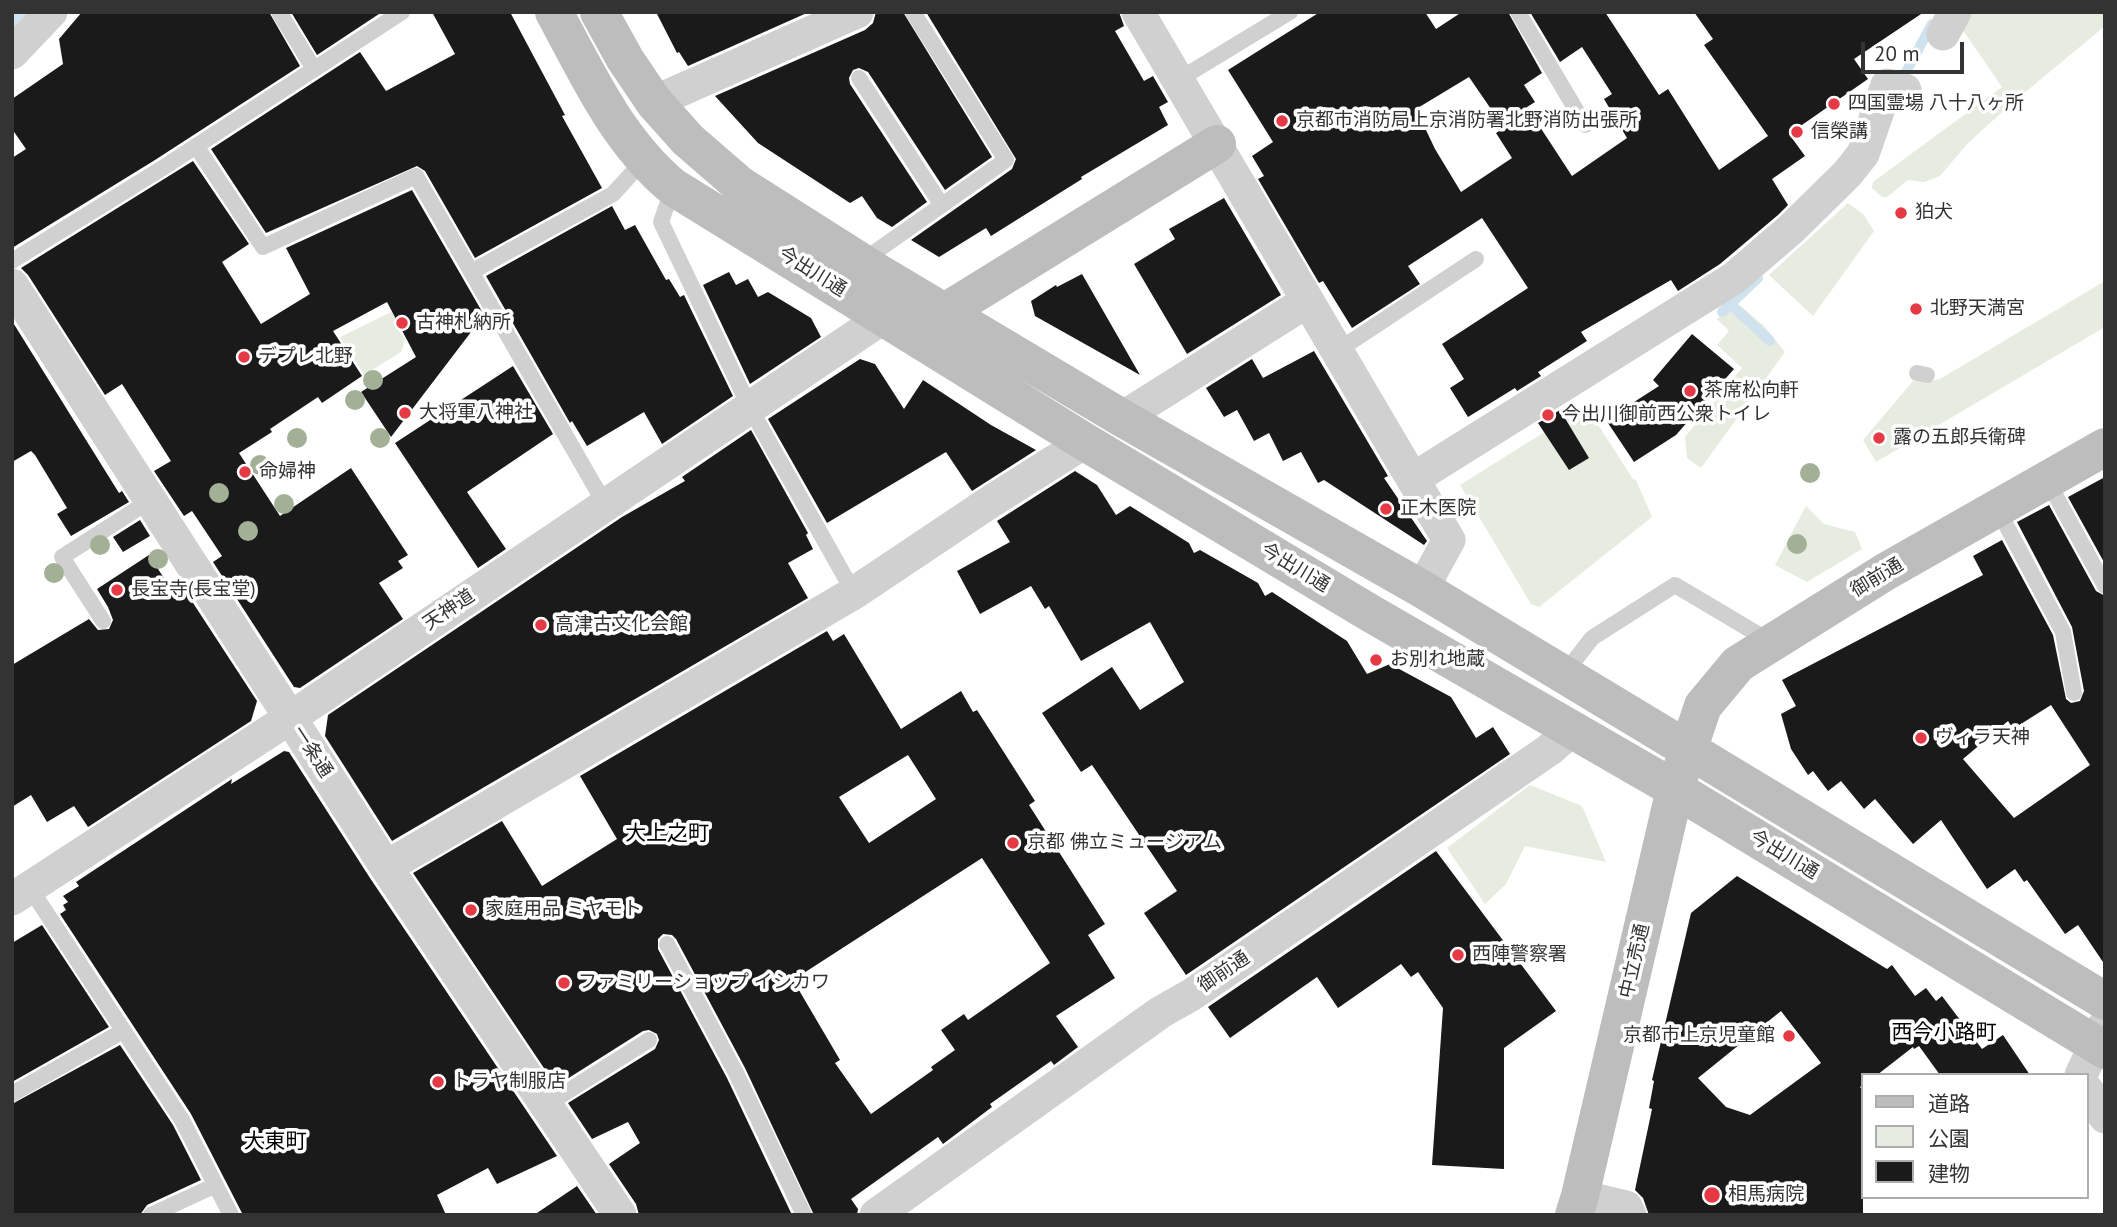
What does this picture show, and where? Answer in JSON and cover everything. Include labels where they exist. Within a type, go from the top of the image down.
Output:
[{"type":"main road","name":"今出川通","points":[[554,12],[613,121],[644,160],[673,187],[1085,442],[1370,613],[1675,789],[2096,1048]]},
{"type":"main road","name":"今出川通","points":[[599,12],[625,59],[654,102],[688,140],[740,185],[861,262],[1122,418],[1422,589],[2105,1001]]},
{"type":"main road","points":[[884,317],[945,312],[1217,144]]},
{"type":"main road","name":"御前通","points":[[1688,748],[1703,706],[1738,664],[1885,572],[2105,447]]},
{"type":"main road","name":"中立売通","points":[[1577,1205],[1675,789],[1688,748]]},
{"type":"street","points":[[12,54],[51,12]]},
{"type":"street","points":[[654,102],[857,12]]},
{"type":"street","points":[[1138,12],[1217,144],[1306,302],[1449,540],[1422,589]]},
{"type":"street","points":[[1413,480],[1734,278],[1791,229],[1847,174],[1863,154],[1887,85],[1905,90]]},
{"type":"street","name":"一条通","points":[[12,285],[386,867],[620,1215]]},
{"type":"street","points":[[1122,418],[1306,302]]},
{"type":"street","name":"天神道","points":[[21,894],[290,718],[884,317]]},
{"type":"street","points":[[386,867],[854,593],[1085,442]]},
{"type":"street","name":"御前通","points":[[876,1215],[1161,1012],[1202,987],[1549,750],[1573,729]]},
{"type":"street","points":[[2089,1093],[2105,1117]]},
{"type":"street","points":[[1577,1205],[1626,1207],[1630,1215]]},
{"type":"lane","points":[[279,12],[314,69]]},
{"type":"lane","points":[[12,261],[402,12]]},
{"type":"lane","points":[[861,262],[1006,160],[913,12]]},
{"type":"lane","points":[[1178,80],[1290,12]]},
{"type":"lane","points":[[1518,12],[1585,125]]},
{"type":"lane","points":[[859,78],[941,204]]},
{"type":"lane","points":[[196,146],[263,247],[416,176],[605,504]]},
{"type":"lane","points":[[471,272],[613,194],[644,160]]},
{"type":"lane","points":[[673,187],[661,222],[750,408],[854,593]]},
{"type":"lane","points":[[1337,351],[1476,259]]},
{"type":"lane","points":[[2047,480],[2105,586]]},
{"type":"lane","points":[[103,621],[62,557],[151,500]]},
{"type":"lane","points":[[1997,508],[2063,632],[2074,693]]},
{"type":"lane","points":[[1564,674],[1592,638],[1675,585],[1773,643]]},
{"type":"lane","points":[[21,894],[123,1031],[181,1120],[231,1215]]},
{"type":"lane","points":[[667,944],[736,1073],[804,1215]]},
{"type":"lane","points":[[12,1094],[123,1031]]},
{"type":"lane","points":[[546,1105],[649,1040]]},
{"type":"lane","points":[[151,1215],[216,1185]]},
{"type":"green space","points":[[1971,12],[2105,12],[2105,26],[1968,143],[1940,176],[1924,182],[1908,180],[1887,197],[1882,197],[1872,188],[1873,182],[2002,87],[1962,29]]},
{"type":"green space","points":[[1848,203],[1864,215],[1874,231],[1813,316],[1769,275]]},
{"type":"green space","points":[[2105,281],[2105,327],[1876,462],[1863,440],[1913,381],[1940,379]]},
{"type":"green space","points":[[426,295],[393,322],[405,340],[401,352],[364,375],[340,337]]},
{"type":"green space","points":[[1736,302],[1764,326],[1785,352],[1701,468],[1687,458],[1685,437],[1742,368],[1717,345],[1729,331],[1717,319]]},
{"type":"green space","points":[[1586,406],[1636,480],[1652,517],[1539,607],[1531,604],[1460,485]]},
{"type":"green space","points":[[1806,506],[1824,524],[1855,532],[1862,549],[1807,582],[1775,565]]},
{"type":"green space","points":[[1530,785],[1582,806],[1606,862],[1525,846],[1506,884],[1485,904],[1447,848]]},
{"type":"building","points":[[82,12],[269,12],[300,66],[12,248],[12,158],[26,149],[12,129],[12,99],[63,64],[59,39]]},
{"type":"building","points":[[291,12],[382,12],[317,55]]},
{"type":"building","points":[[432,12],[510,12],[602,188],[475,258],[425,171],[417,166],[266,233],[211,149],[360,52],[386,91],[455,54]]},
{"type":"building","points":[[656,12],[809,12],[688,66],[679,52],[677,53]]},
{"type":"building","points":[[876,12],[903,12],[992,157],[945,190],[868,72],[859,68],[853,70],[849,78],[850,84],[927,202],[892,227],[877,218],[862,196],[850,203],[758,143],[715,96],[865,30],[873,23]]},
{"type":"building","points":[[926,12],[1119,12],[1124,26],[1115,31],[1144,81],[1153,76],[1168,102],[1159,107],[1168,125],[1081,177],[1082,179],[991,236],[986,228],[939,257],[911,240],[1012,169],[1016,159]]},
{"type":"building","points":[[1320,12],[1425,12],[1436,29],[1462,12],[1508,12],[1542,73],[1524,85],[1535,102],[1527,107],[1572,176],[1627,138],[1604,99],[1612,94],[1582,47],[1560,62],[1530,12],[1605,12],[1659,95],[1668,89],[1719,170],[1768,136],[1704,45],[1713,39],[1694,12],[1924,12],[1854,59],[1868,79],[1789,134],[1805,156],[1772,179],[1788,205],[1778,215],[1720,264],[1678,291],[1671,280],[1581,332],[1587,341],[1538,372],[1541,376],[1517,391],[1515,388],[1468,417],[1450,388],[1464,379],[1442,344],[1528,288],[1482,218],[1408,266],[1420,284],[1352,328],[1323,281],[1319,283],[1258,179],[1264,176],[1252,156],[1273,142],[1228,70]],"holes":[[[1469,77],[1504,128],[1496,133],[1512,158],[1461,192],[1435,149],[1416,109]]]},
{"type":"building","points":[[193,161],[249,244],[222,262],[261,324],[310,294],[286,248],[412,190],[484,315],[391,437],[361,392],[416,357],[387,302],[333,331],[362,376],[322,403],[318,397],[239,453],[280,516],[351,468],[408,555],[398,561],[403,568],[379,583],[403,619],[300,688],[294,687],[213,562],[222,556],[192,511],[184,516],[154,471],[171,461],[122,384],[105,395],[21,268]]},
{"type":"building","points":[[1224,198],[1281,295],[1187,354],[1134,264],[1175,239],[1169,229]]},
{"type":"building","points":[[612,206],[625,230],[635,225],[666,280],[669,279],[680,297],[684,295],[733,396],[662,444],[644,412],[587,446],[572,421],[570,423],[486,276]]},
{"type":"building","points":[[729,272],[736,285],[748,279],[758,297],[768,292],[811,318],[821,337],[750,384],[703,285]]},
{"type":"building","points":[[1082,274],[1140,375],[1035,316],[1031,301],[1056,285],[1057,287]]},
{"type":"building","points":[[12,321],[119,493],[122,491],[129,502],[71,536],[57,514],[67,508],[35,455],[31,451],[12,462]]},
{"type":"building","points":[[1692,334],[1734,369],[1676,435],[1634,462],[1606,420],[1659,386],[1653,380]]},
{"type":"building","points":[[1314,351],[1388,476],[1384,478],[1427,541],[1424,545],[1324,480],[1318,483],[1301,452],[1283,461],[1269,433],[1254,441],[1237,410],[1224,417],[1206,388],[1252,359],[1263,378]]},
{"type":"building","points":[[860,359],[875,364],[904,409],[923,380],[991,425],[1036,450],[972,491],[946,452],[827,523],[768,419]]},
{"type":"building","points":[[513,366],[553,434],[467,492],[506,549],[478,568],[395,443]]},
{"type":"building","points":[[1560,410],[1589,458],[1569,470],[1538,423]]},
{"type":"building","points":[[751,430],[808,533],[806,535],[813,549],[788,563],[808,598],[392,841],[325,736],[328,715],[622,517],[685,481],[682,477]]},
{"type":"building","points":[[1075,471],[1097,485],[1116,515],[1130,506],[1189,543],[1194,553],[1200,550],[1258,583],[1265,596],[1272,592],[1347,641],[1367,674],[1390,664],[1451,697],[1476,738],[1493,727],[1510,754],[1186,975],[1144,913],[1177,891],[1092,765],[1081,772],[1042,713],[1112,667],[1140,710],[1184,682],[1150,622],[1081,661],[1049,606],[1045,609],[1031,586],[980,614],[957,571],[1010,542],[997,521]]},
{"type":"building","points":[[2105,477],[2105,564],[2068,497]]},
{"type":"building","points":[[2049,505],[2096,591],[2105,596],[2105,965],[2078,925],[2065,934],[2027,880],[2024,882],[2015,869],[1987,889],[1941,820],[1913,844],[1875,799],[1864,809],[1841,781],[1828,791],[1813,771],[1808,775],[1791,749],[1781,714],[1796,706],[1782,680],[1983,575],[1973,556],[2002,540],[2053,635],[2066,699],[2071,703],[2080,701],[2084,691],[2072,627],[2017,522]],"holes":[[[2051,705],[2090,765],[2014,818],[1963,759],[2008,721],[2013,729]]]},
{"type":"building","points":[[140,520],[150,536],[123,552],[113,537]]},
{"type":"building","points":[[149,555],[171,589],[180,583],[257,701],[251,721],[88,827],[74,806],[47,822],[31,795],[12,807],[12,665],[89,619],[98,630],[109,629],[113,620],[97,589]]},
{"type":"building","points":[[827,631],[833,641],[844,634],[901,729],[961,691],[973,712],[977,710],[1035,801],[1029,805],[1105,924],[1088,935],[1115,978],[1056,1016],[1078,1047],[1054,1065],[1051,1061],[990,1104],[992,1107],[943,1144],[938,1137],[851,1199],[858,1209],[857,1215],[814,1215],[745,1068],[676,939],[672,935],[663,934],[658,939],[658,949],[727,1078],[792,1215],[639,1215],[636,1204],[609,1164],[640,1143],[628,1122],[592,1139],[568,1103],[655,1049],[659,1040],[657,1034],[649,1030],[643,1031],[556,1086],[413,873],[502,821],[542,886],[617,839],[580,776]],"holes":[[[908,755],[936,799],[869,843],[839,797]],[[982,858],[1050,963],[968,1020],[964,1014],[941,1030],[955,1050],[931,1067],[933,1070],[871,1114],[835,1063],[840,1060],[793,980]]]},
{"type":"building","points":[[284,751],[289,752],[370,878],[557,1156],[497,1184],[488,1168],[437,1195],[446,1215],[243,1215],[191,1114],[60,914],[66,910],[63,905],[68,902],[63,896],[79,886],[76,882],[232,779],[231,784]]},
{"type":"building","points":[[1436,851],[1556,1011],[1504,1048],[1504,1169],[1432,1165],[1443,1008],[1418,972],[1411,977],[1401,964],[1338,1008],[1317,977],[1230,1038],[1208,1007]]},
{"type":"building","points":[[1737,876],[1887,969],[1892,965],[1915,996],[1926,988],[1936,1001],[1942,996],[1982,1049],[2003,1035],[2029,1073],[1939,1073],[1919,1046],[1914,1049],[1913,1047],[1880,1073],[1862,1073],[1863,1215],[1649,1215],[1643,1198],[1635,1190],[1652,1109],[1649,1108],[1652,1080],[1691,913]],"holes":[[[1781,1011],[1821,1063],[1750,1115],[1726,1107],[1698,1078]]]},
{"type":"building","points":[[42,925],[109,1027],[12,1082],[12,943]]},
{"type":"building","points":[[120,1045],[173,1125],[201,1180],[147,1205],[140,1215],[12,1215],[12,1104]]},
{"type":"building","points":[[577,1186],[597,1215],[534,1215]]},
{"type":"waterway","points":[[12,17],[17,12]]},
{"type":"waterway","points":[[1900,83],[1932,24]]},
{"type":"waterway","points":[[1722,312],[1758,278]]},
{"type":"waterway","points":[[1731,305],[1770,341]]},
{"type":"place","name":"四国霊場 八十八ヶ所","points":[[1834,104]]},
{"type":"place","name":"京都市消防局上京消防署北野消防出張所","points":[[1282,121]]},
{"type":"place","name":"信榮講","points":[[1797,132]]},
{"type":"place","name":"狛犬","points":[[1901,213]]},
{"type":"place","name":"北野天満宮","points":[[1916,309]]},
{"type":"place","name":"古神札納所","points":[[402,323]]},
{"type":"place","name":"デプレ北野","points":[[244,357]]},
{"type":"place","name":"茶席松向軒","points":[[1690,391]]},
{"type":"place","name":"大将軍八神社","points":[[405,413]]},
{"type":"place","name":"今出川御前西公衆トイレ","points":[[1548,415]]},
{"type":"place","name":"露の五郎兵衛碑","points":[[1879,438]]},
{"type":"place","name":"命婦神","points":[[245,472]]},
{"type":"place","name":"正木医院","points":[[1386,509]]},
{"type":"place","name":"長宝寺(長宝堂)","points":[[117,590]]},
{"type":"place","name":"高津古文化会館","points":[[541,625]]},
{"type":"place","name":"お別れ地蔵","points":[[1376,660]]},
{"type":"place","name":"ヴィラ天神","points":[[1921,738]]},
{"type":"place","name":"京都 佛立ミュージアム","points":[[1013,843]]},
{"type":"place","name":"家庭用品 ミヤモト","points":[[471,910]]},
{"type":"place","name":"西陣警察署","points":[[1458,955]]},
{"type":"place","name":"ファミリーショップ イシカワ","points":[[564,983]]},
{"type":"place","name":"京都市上京児童館","points":[[1789,1036]]},
{"type":"place","name":"トラヤ制服店","points":[[438,1082]]},
{"type":"place","name":"相馬病院","points":[[1712,1195]]},
{"type":"district","name":"大上之町","points":[[667,834]]},
{"type":"district","name":"西今小路町","points":[[1944,1033]]},
{"type":"district","name":"大東町","points":[[275,1142]]}]
